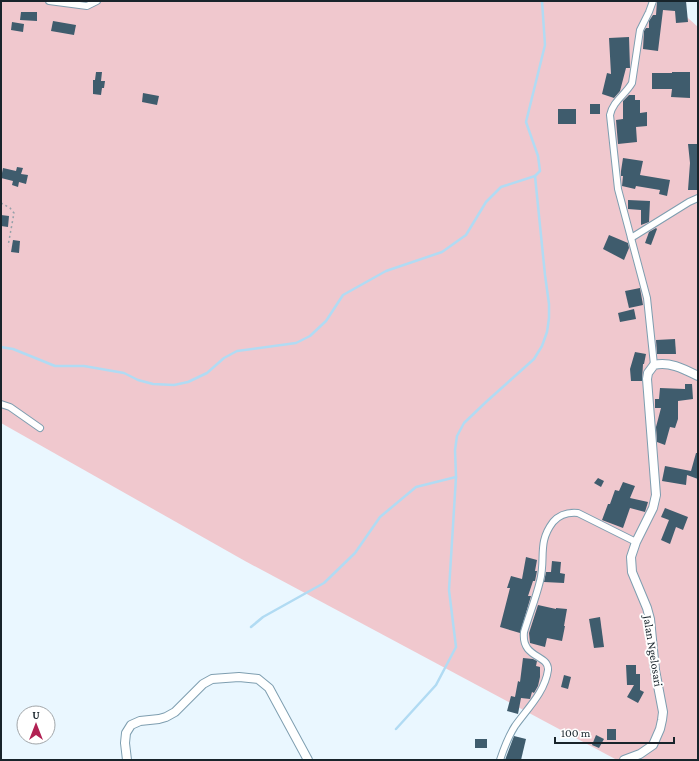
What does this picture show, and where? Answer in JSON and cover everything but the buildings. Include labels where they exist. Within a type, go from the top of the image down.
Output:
[{"type":"street","points":[[49,1],[87,6],[97,1]]},
{"type":"street","points":[[653,1],[640,30],[632,83],[629,89],[615,102],[611,108],[610,115],[618,189],[647,298],[654,365],[660,363],[669,364],[698,376]]},
{"type":"street","points":[[631,238],[698,198]]},
{"type":"street","name":"Jalan Ngelosari","points":[[624,760],[640,754],[653,745],[660,729],[663,712],[655,670],[650,619],[632,572],[631,557],[636,542],[653,508],[656,496],[647,379],[648,373],[654,365]]},
{"type":"street","points":[[1,404],[10,407],[40,428]]},
{"type":"street","points":[[500,760],[508,738],[542,689],[547,675],[548,668],[546,663],[529,650],[523,639],[540,581],[544,537],[548,529],[556,518],[563,514],[570,512],[578,513],[636,542]]},
{"type":"street","points":[[127,760],[125,742],[126,733],[131,725],[140,721],[166,717],[175,712],[203,684],[212,679],[239,677],[258,679],[269,688],[308,760]]},
{"type":"path","points":[[1,204],[10,208],[14,213],[8,246]]},
{"type":"shaded area","points":[[1,1],[669,1],[698,27],[698,760],[617,760],[245,561],[1,423]]},
{"type":"waterway","points":[[1,347],[13,349],[55,366],[84,366],[124,373],[138,380],[153,384],[174,385],[188,382],[207,373],[224,358],[237,351],[296,343],[310,336],[326,321],[343,295],[386,271],[442,252],[466,235],[486,202],[501,187],[535,176],[540,171],[538,156],[526,122],[545,45],[542,1]]},
{"type":"waterway","points":[[396,729],[436,685],[456,647],[449,590],[456,477],[455,450],[457,436],[464,423],[534,359],[542,346],[547,332],[549,304],[535,176]]},
{"type":"waterway","points":[[251,627],[263,617],[324,583],[355,553],[380,517],[416,487],[456,477]]}]
